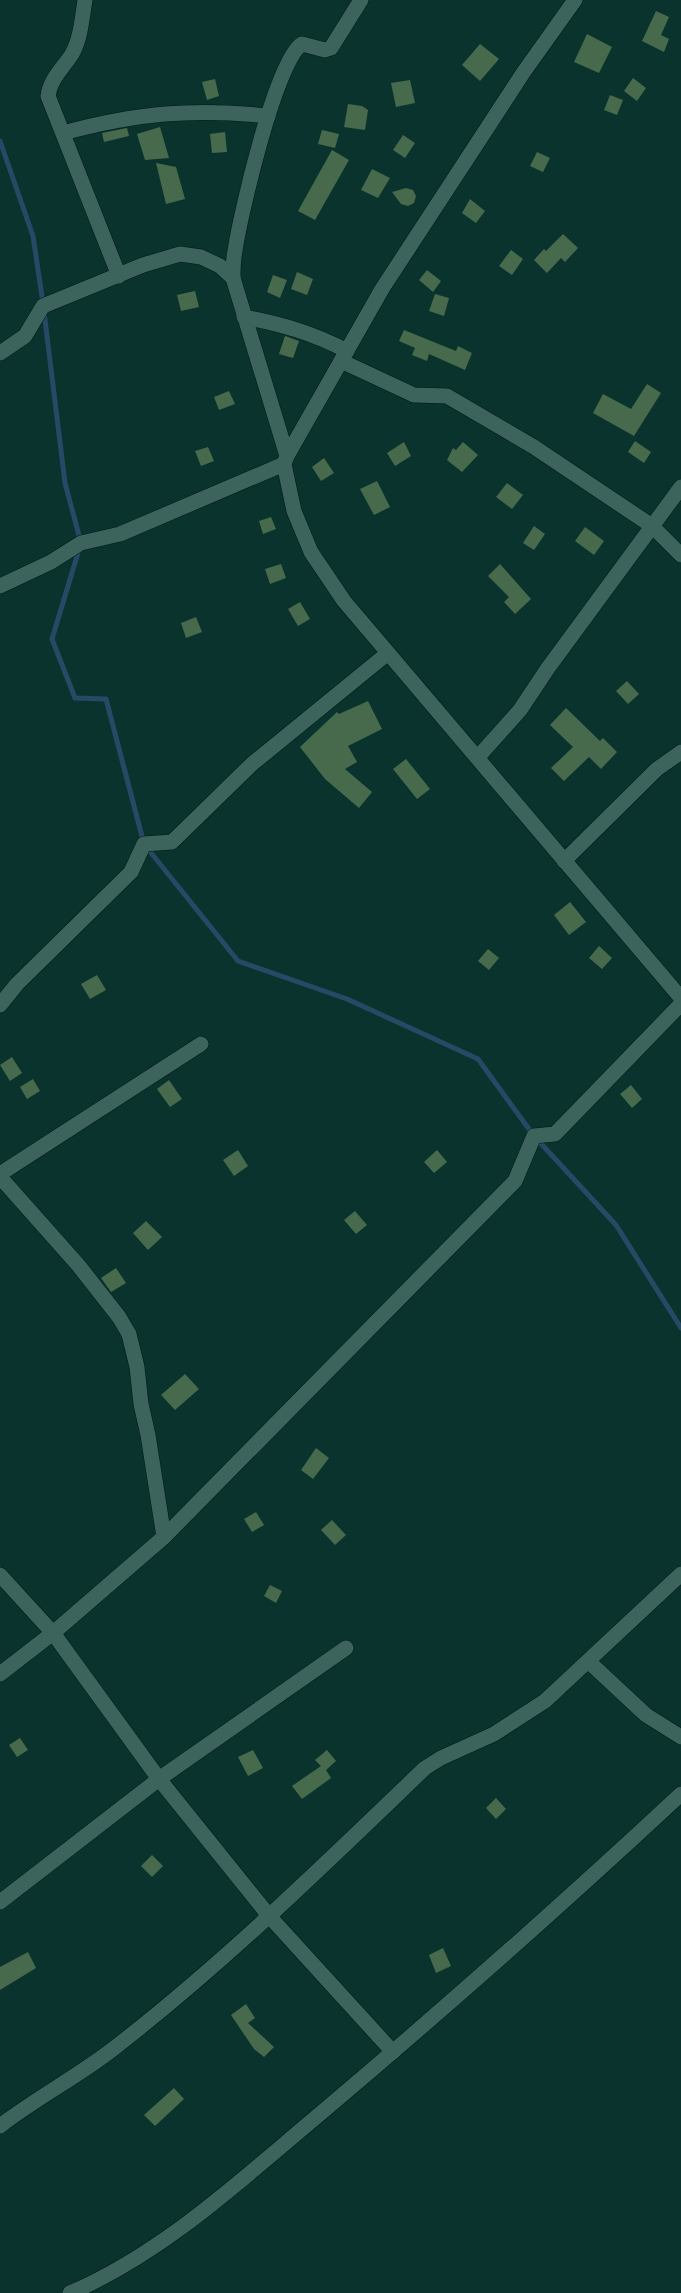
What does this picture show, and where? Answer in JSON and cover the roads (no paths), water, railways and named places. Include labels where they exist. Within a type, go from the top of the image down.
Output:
[{"type":"street","points":[[85,0],[80,35],[72,53],[49,88],[48,96],[119,276]]},
{"type":"street","points":[[361,0],[329,50],[306,44],[297,47],[281,74],[246,192],[234,252],[233,278],[286,460],[294,511],[311,552],[344,600],[681,998]]},
{"type":"street","points":[[0,586],[50,562],[81,543],[120,534],[286,460],[382,289],[523,73],[575,0]]},
{"type":"street","points":[[63,133],[109,121],[166,113],[228,112],[268,116]]},
{"type":"street","points":[[0,353],[25,336],[43,306],[180,254],[202,258],[220,266],[233,278]]},
{"type":"street","points":[[244,317],[300,329],[323,338],[344,356],[414,395],[447,396],[534,447],[652,526],[681,555]]},
{"type":"street","points":[[478,758],[520,710],[548,668],[681,487]]},
{"type":"street","points":[[0,1005],[17,984],[131,872],[144,844],[172,842],[252,764],[388,653]]},
{"type":"street","points":[[564,861],[657,769],[681,752]]},
{"type":"street","points":[[0,1674],[53,1633],[164,1538],[515,1181],[534,1136],[556,1134],[681,1004]]},
{"type":"street","points":[[164,1538],[148,1435],[141,1404],[137,1367],[129,1334],[119,1317],[79,1266],[0,1176],[201,1044]]},
{"type":"street","points":[[0,2126],[112,2051],[211,1969],[270,1917],[425,1768],[441,1758],[494,1734],[545,1701],[681,1574]]},
{"type":"street","points":[[0,1575],[53,1633],[159,1779],[270,1917],[393,2052]]},
{"type":"street","points":[[0,1902],[159,1779],[346,1648]]},
{"type":"street","points":[[588,1662],[646,1715],[681,1737]]},
{"type":"street","points":[[70,2293],[100,2280],[202,2213],[393,2052],[527,1935],[681,1794]]},
{"type":"waterway","points":[[0,141],[33,236],[43,303]]},
{"type":"waterway","points":[[44,312],[65,483],[81,543],[52,639],[75,698],[106,699],[144,844],[238,961],[347,999],[478,1059],[534,1136],[616,1225],[681,1328]]}]
